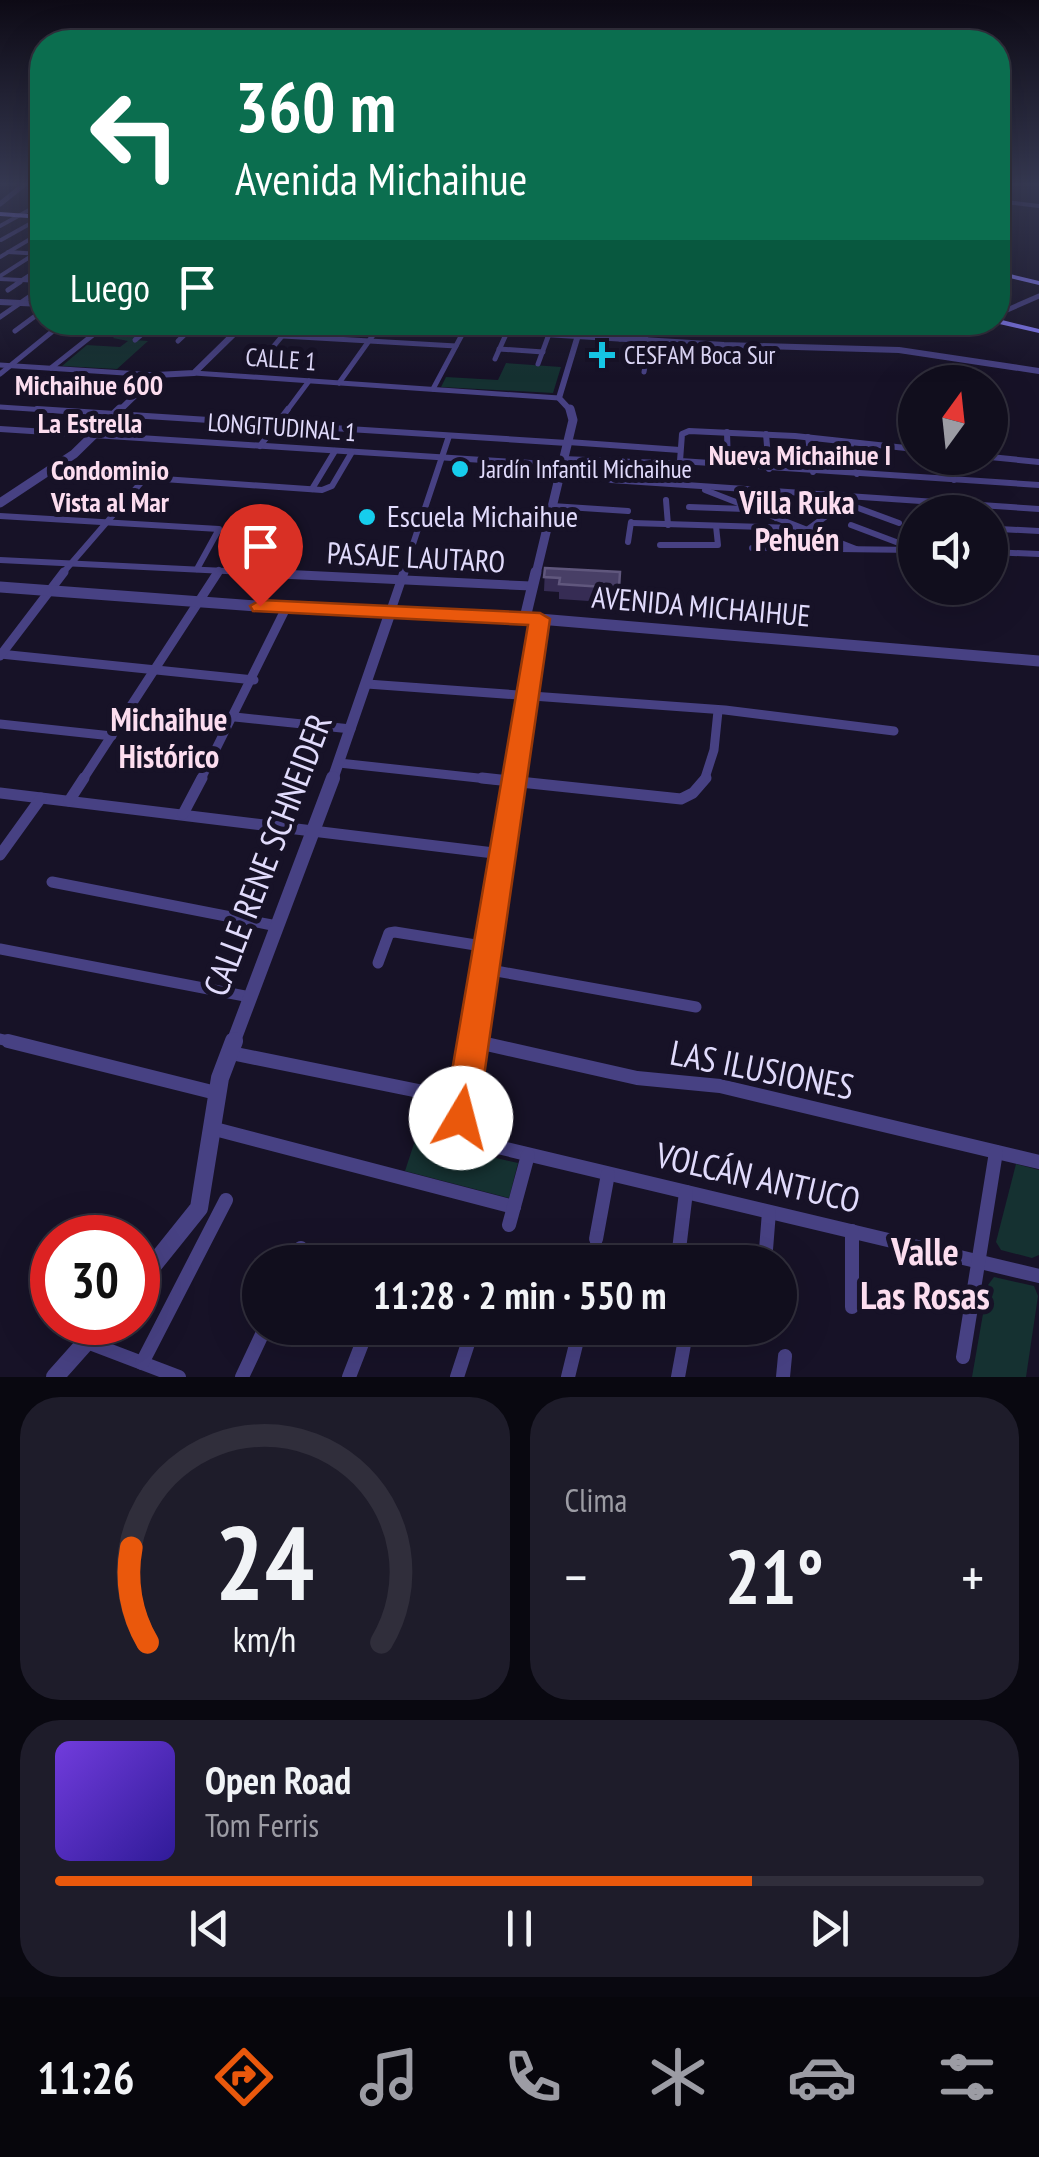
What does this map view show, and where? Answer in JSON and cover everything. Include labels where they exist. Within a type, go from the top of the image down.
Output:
[{"type":"main road","points":[[1010,276],[1039,284]]},
{"type":"main road","points":[[1010,321],[1039,331]]},
{"type":"street","points":[[0,254],[17,247]]},
{"type":"street","points":[[8,252],[30,253]]},
{"type":"street","points":[[0,277],[30,259]]},
{"type":"street","points":[[4,290],[30,276]]},
{"type":"street","points":[[0,277],[30,283]]},
{"type":"street","points":[[4,290],[30,288]]},
{"type":"street","points":[[0,317],[30,296]]},
{"type":"street","points":[[1010,311],[1039,296]]},
{"type":"street","points":[[0,302],[30,305]]},
{"type":"street","points":[[15,331],[30,318]]},
{"type":"street","points":[[0,374],[49,335]]},
{"type":"street","points":[[51,368],[93,335]]},
{"type":"street","points":[[135,340],[141,335]]},
{"type":"street","points":[[178,341],[185,335]]},
{"type":"street","points":[[194,373],[233,335]]},
{"type":"street","points":[[339,383],[375,335]]},
{"type":"street","points":[[433,389],[462,335]]},
{"type":"street","points":[[495,359],[506,335]]},
{"type":"street","points":[[538,364],[549,335]]},
{"type":"street","points":[[564,335],[899,350],[1039,372]]},
{"type":"street","points":[[620,339],[621,335]]},
{"type":"street","points":[[644,372],[648,335]]},
{"type":"street","points":[[273,347],[283,336],[456,346]]},
{"type":"street","points":[[525,618],[574,418],[559,398],[578,336]]},
{"type":"street","points":[[318,347],[325,338]]},
{"type":"street","points":[[406,356],[413,344]]},
{"type":"street","points":[[708,363],[710,344]]},
{"type":"street","points":[[500,349],[543,352]]},
{"type":"street","points":[[647,359],[736,365]]},
{"type":"street","points":[[691,375],[693,362]]},
{"type":"street","name":"CALLE 1","points":[[0,365],[156,375],[194,373],[559,398]]},
{"type":"street","points":[[0,503],[50,471],[95,435],[156,375]]},
{"type":"street","points":[[260,446],[309,381]]},
{"type":"street","points":[[0,407],[680,450]]},
{"type":"street","name":"LONGITUDINAL 1","points":[[0,429],[564,463],[602,478]]},
{"type":"street","points":[[684,464],[680,450],[684,432],[766,434],[898,447]]},
{"type":"street","points":[[726,432],[728,466]]},
{"type":"street","points":[[766,434],[769,469]]},
{"type":"street","name":"CALLE RENE SCHNEIDER","points":[[160,1257],[199,1208],[216,1093],[228,1052],[340,764],[449,436]]},
{"type":"street","points":[[808,438],[813,472]]},
{"type":"street","points":[[850,442],[857,474]]},
{"type":"street","points":[[312,490],[335,451]]},
{"type":"street","points":[[50,471],[312,490],[332,486],[352,452]]},
{"type":"street","points":[[1008,459],[1038,463]]},
{"type":"street","points":[[564,463],[728,466],[1039,485]]},
{"type":"street","points":[[952,475],[954,480]]},
{"type":"street","points":[[1,655],[50,590],[145,478]]},
{"type":"street","points":[[558,478],[1039,509]]},
{"type":"street","points":[[693,486],[856,549]]},
{"type":"street","points":[[819,494],[898,523]]},
{"type":"street","points":[[592,508],[594,495]]},
{"type":"street","points":[[628,542],[632,497]]},
{"type":"street","points":[[666,500],[668,525]]},
{"type":"street","points":[[552,506],[628,510]]},
{"type":"street","points":[[776,518],[792,506]]},
{"type":"street","points":[[688,507],[753,509]]},
{"type":"street","points":[[632,523],[804,529],[828,514]]},
{"type":"street","points":[[0,516],[219,529],[197,569]]},
{"type":"street","points":[[660,545],[717,546],[716,526]]},
{"type":"street","points":[[851,526],[898,544]]},
{"type":"street","points":[[1008,529],[1039,531]]},
{"type":"street","points":[[752,548],[898,550]]},
{"type":"street","points":[[1008,553],[1039,554]]},
{"type":"street","name":"PASAJE LAUTARO","points":[[0,560],[530,586]]},
{"type":"street","points":[[69,801],[219,570]]},
{"type":"street","name":"AVENIDA MICHAIHUE","points":[[0,587],[286,608],[540,619],[1039,661]]},
{"type":"street","points":[[184,814],[254,680],[286,608]]},
{"type":"street","points":[[228,1052],[463,1100],[540,619]]},
{"type":"street","points":[[1,655],[254,680]]},
{"type":"street","points":[[367,684],[527,694],[894,731]]},
{"type":"street","points":[[340,764],[685,798],[694,793],[711,768],[718,712]]},
{"type":"street","points":[[235,717],[352,729]]},
{"type":"street","points":[[0,724],[112,736]]},
{"type":"street","points":[[0,793],[502,854]]},
{"type":"street","points":[[0,855],[42,798]]},
{"type":"street","points":[[52,882],[278,926]]},
{"type":"street","points":[[378,964],[387,936],[395,928],[488,947]]},
{"type":"street","points":[[0,949],[250,997]]},
{"type":"street","points":[[485,969],[696,1007]]},
{"type":"street","points":[[0,1039],[216,1093]]},
{"type":"street","name":"LAS ILUSIONES","points":[[473,1041],[637,1078],[742,1090],[1039,1162]]},
{"type":"street","name":"VOLCÁN ANTUCO","points":[[463,1100],[461,1124],[465,1134],[480,1144],[1039,1276]]},
{"type":"street","points":[[211,1128],[514,1207]]},
{"type":"street","points":[[963,1357],[996,1152]]},
{"type":"street","points":[[509,1225],[528,1155]]},
{"type":"street","points":[[596,1239],[608,1174]]},
{"type":"street","points":[[680,1245],[686,1192]]},
{"type":"street","points":[[142,1363],[226,1200]]},
{"type":"street","points":[[766,1245],[769,1212]]},
{"type":"street","points":[[852,1232],[852,1307]]},
{"type":"street","points":[[55,1377],[84,1345]]},
{"type":"street","points":[[95,1345],[179,1377]]},
{"type":"street","points":[[242,1377],[256,1345]]},
{"type":"street","points":[[349,1377],[361,1345]]},
{"type":"street","points":[[458,1377],[468,1345]]},
{"type":"street","points":[[568,1377],[576,1345]]},
{"type":"street","points":[[678,1377],[684,1345]]},
{"type":"street","points":[[783,1377],[785,1356]]},
{"type":"green space","points":[[139,335],[134,340],[148,341],[117,369],[62,366],[87,345],[120,347],[128,341],[113,338]]},
{"type":"green space","points":[[506,363],[561,367],[553,393],[441,387],[446,377],[498,380]]},
{"type":"green space","points":[[426,1107],[443,1111],[447,1135],[462,1150],[518,1163],[509,1198],[405,1171]]},
{"type":"green space","points":[[1016,1164],[1039,1170],[1039,1255],[1032,1258],[1001,1250],[996,1242]]},
{"type":"green space","points":[[994,1277],[1034,1286],[1038,1296],[1026,1377],[972,1377],[988,1285]]},
{"type":"building","points":[[545,568],[620,572],[619,588],[559,584],[560,578],[544,577]]},
{"type":"place","name":"CESFAM Boca Sur","points":[[602,355]]},
{"type":"place","name":"Jardín Infantil Michaihue","points":[[460,469]]},
{"type":"place","name":"Escuela Michaihue","points":[[367,517]]},
{"type":"district","name":"Michaihue 600","points":[[89,385]]},
{"type":"district","name":"La Estrella","points":[[90,423]]},
{"type":"district","name":"Nueva Michaihue I","points":[[800,455]]},
{"type":"district","name":"Condominio Vista al Mar","points":[[110,486]]},
{"type":"district","name":"Villa Ruka Pehuén","points":[[797,522]]},
{"type":"district","name":"Michaihue Histórico","points":[[169,738]]},
{"type":"district","name":"Valle Las Rosas","points":[[925,1274]]},
{"type":"route","points":[[260,606],[540,619],[461,1118]]}]
